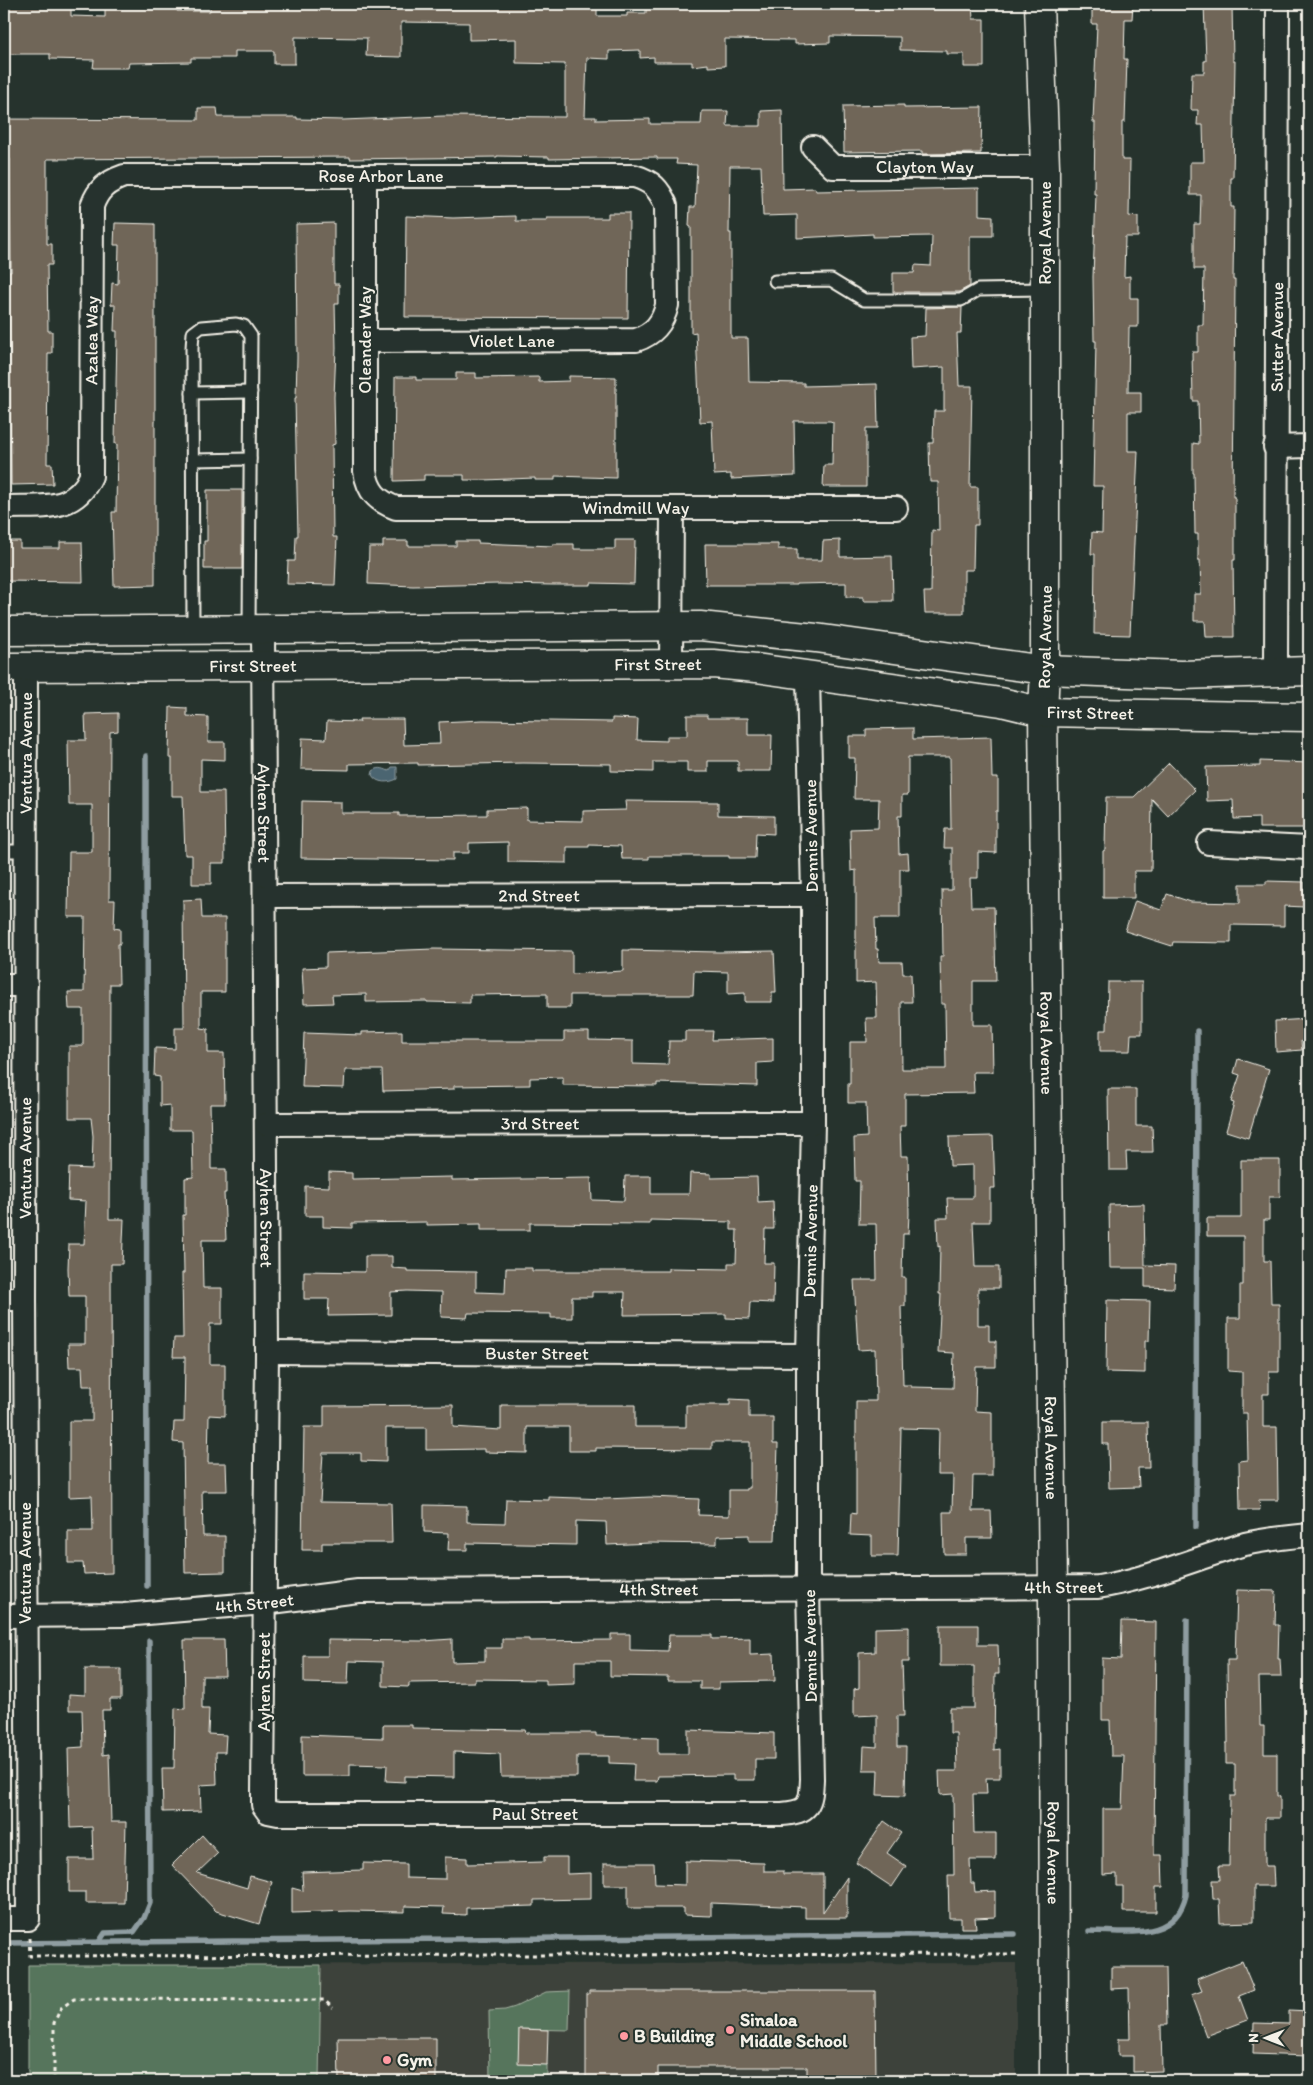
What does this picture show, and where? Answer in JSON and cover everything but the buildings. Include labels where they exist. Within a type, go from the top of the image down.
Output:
[{"type":"main road","name":"Royal Avenue","points":[[1039,4],[1045,167],[1046,670],[1043,712],[1053,1588],[1054,2081]]},
{"type":"main road","name":"First Street","points":[[4,631],[671,625],[748,630],[1046,670],[1181,675],[1309,671]]},
{"type":"main road","name":"First Street","points":[[15,667],[713,664],[756,668],[1001,702],[1043,712],[1309,717]]},
{"type":"street","name":"Sutter Avenue","points":[[1276,671],[1275,447],[1278,4]]},
{"type":"street","name":"Clayton Way","points":[[813,147],[833,167],[1045,167]]},
{"type":"street","name":"Rose Arbor Lane","points":[[107,183],[124,176],[634,176],[644,179],[655,186],[661,192],[666,205],[667,305],[664,317],[656,329]]},
{"type":"street","name":"Oleander Way","points":[[365,176],[365,471],[372,492],[379,500]]},
{"type":"street","name":"Azalea Way","points":[[4,506],[63,504],[76,498],[85,488],[90,476],[92,467],[92,206],[96,194],[107,183]]},
{"type":"street","name":"Violet Lane","points":[[365,341],[636,340],[646,337],[656,329]]},
{"type":"street","points":[[1275,447],[1309,446]]},
{"type":"street","name":"Windmill Way","points":[[379,500],[396,508],[896,508]]},
{"type":"street","points":[[671,664],[672,508]]},
{"type":"street","name":"Ayhen Street","points":[[256,629],[264,665],[267,1352],[263,1805]]},
{"type":"street","name":"Ventura Avenue","points":[[4,1920],[28,1919],[15,1616],[14,1299],[26,985],[26,851],[15,667]]},
{"type":"street","name":"Dennis Avenue","points":[[808,676],[813,896],[813,1123],[808,1355],[808,1588],[812,1779],[811,1798],[808,1805]]},
{"type":"street","points":[[1209,843],[1309,848]]},
{"type":"street","name":"2nd Street","points":[[264,896],[813,896]]},
{"type":"street","points":[[4,985],[26,985]]},
{"type":"street","name":"3rd Street","points":[[266,1124],[813,1123]]},
{"type":"street","name":"Buster Street","points":[[267,1352],[808,1355]]},
{"type":"street","name":"4th Street","points":[[15,1616],[124,1614],[264,1603],[358,1591],[1098,1587],[1127,1582],[1246,1544],[1284,1537],[1309,1536]]},
{"type":"street","name":"Paul Street","points":[[263,1805],[268,1812],[278,1814],[782,1814],[798,1813],[808,1805]]},
{"type":"lane","points":[[775,281],[831,280],[864,300],[961,300],[978,290],[1045,289]]},
{"type":"lane","points":[[194,630],[192,348],[194,333],[201,327],[236,324],[244,326],[251,336],[250,459],[256,629]]},
{"type":"lane","points":[[192,393],[251,392]]},
{"type":"lane","points":[[192,460],[250,459]]},
{"type":"lane","points":[[4,851],[26,851]]},
{"type":"path","points":[[30,1956],[1019,1954]]},
{"type":"path","points":[[54,2081],[54,2023],[61,2008],[74,1999],[324,2000],[333,2008]]},
{"type":"shaded area","points":[[1016,1963],[1016,2081],[28,2081],[28,1965]]},
{"type":"green space","points":[[28,1965],[321,1965],[319,2081],[28,2081]]},
{"type":"green space","points":[[570,1991],[569,2030],[519,2029],[519,2064],[547,2064],[547,2080],[490,2081],[489,2011],[515,2007],[546,1992]]},
{"type":"water","points":[[392,767],[397,767],[397,779],[387,782],[380,781],[372,775],[373,771],[377,769],[389,771]]},
{"type":"waterway","points":[[146,756],[147,1586]]},
{"type":"waterway","points":[[1196,1527],[1197,1031]]},
{"type":"waterway","points":[[1089,1931],[1133,1932],[1148,1931],[1160,1927],[1172,1920],[1180,1910],[1186,1895],[1187,1620]]},
{"type":"waterway","points":[[99,1942],[105,1933],[134,1932],[144,1918],[150,1903],[149,1641]]},
{"type":"waterway","points":[[4,1943],[1015,1934]]},
{"type":"place","name":"Sinaloa Middle School","points":[[730,2030]]},
{"type":"place","name":"B Building","points":[[624,2036]]},
{"type":"place","name":"Gym","points":[[387,2060]]}]
